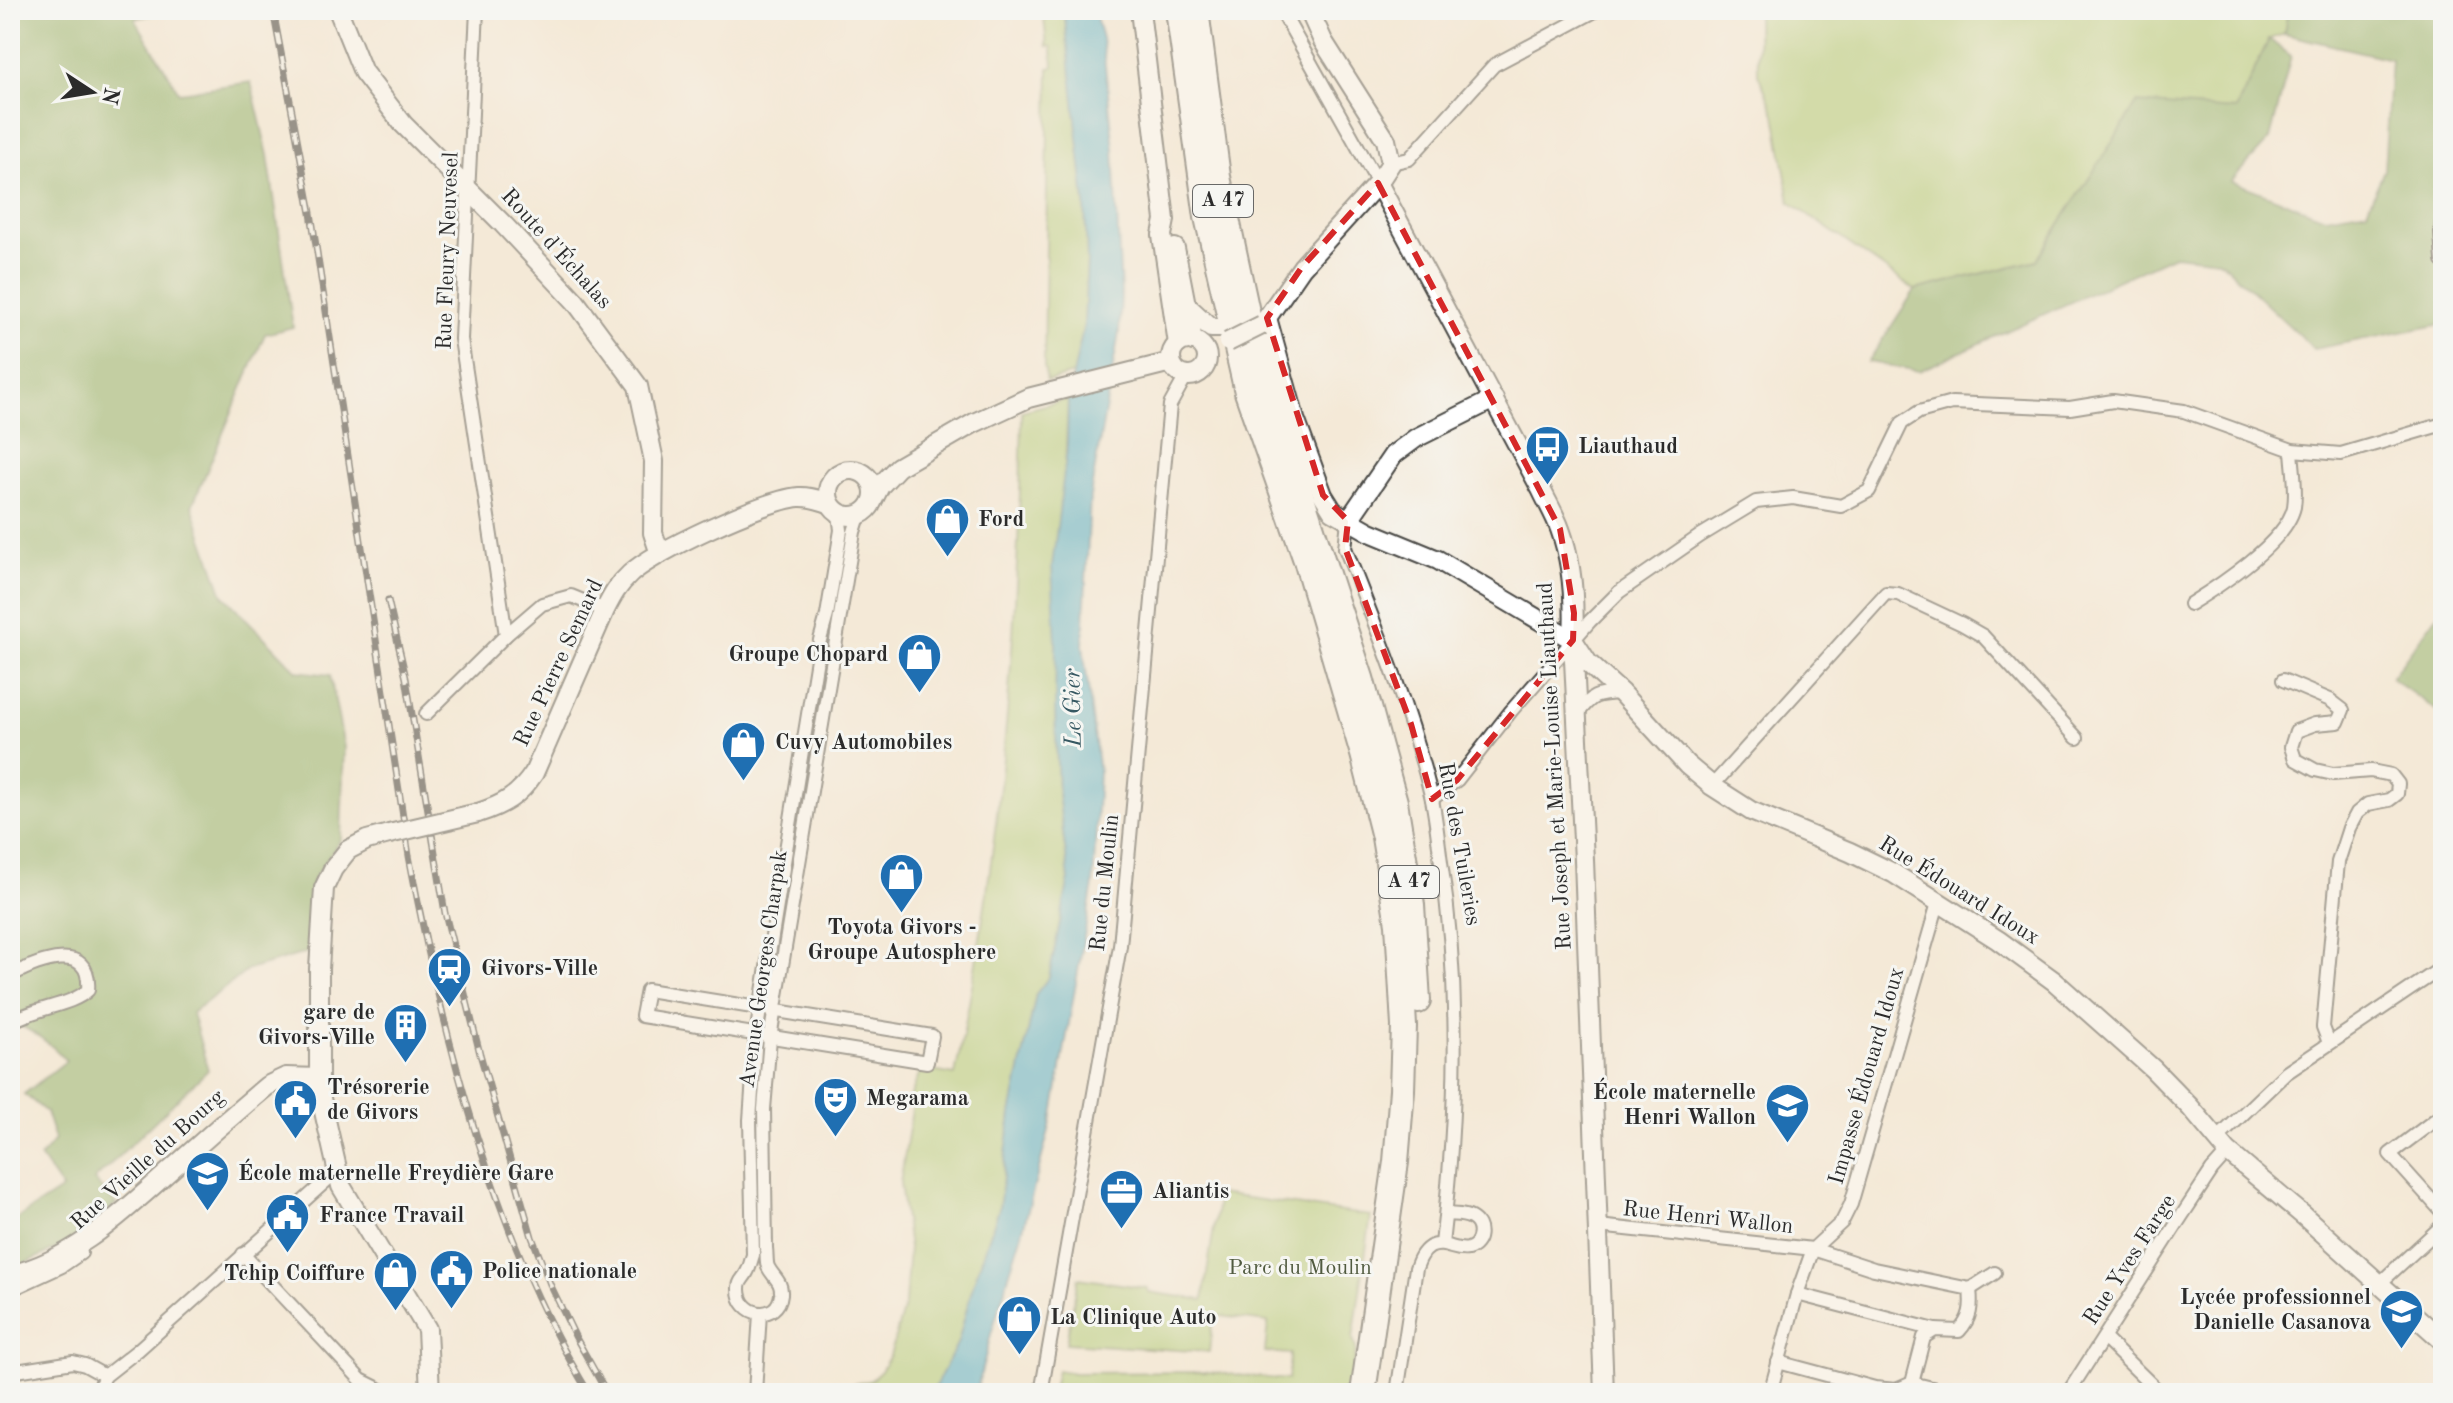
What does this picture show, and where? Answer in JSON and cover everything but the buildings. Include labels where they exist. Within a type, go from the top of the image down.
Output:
[{"type":"highway","name":"A 47","points":[[1178,10],[1207,217],[1247,392],[1306,560],[1363,754],[1384,837],[1398,924],[1404,1026],[1402,1090],[1396,1162],[1363,1393]]},
{"type":"highway","name":"A 47","points":[[1196,10],[1218,177],[1247,313],[1276,416],[1386,765],[1403,842],[1412,905],[1417,968],[1417,1094],[1380,1393]]},
{"type":"main road","name":"Route d'Échalas","points":[[338,10],[363,72],[403,124],[575,301],[638,386],[654,461],[653,533],[660,554]]},
{"type":"main road","points":[[1140,10],[1165,220],[1162,235],[1193,346],[1206,364],[1194,376],[1177,371],[1171,362],[1172,352],[1193,346],[1225,338],[1262,322],[1302,267],[1378,183],[1391,163],[1386,140],[1323,41],[1309,10]]},
{"type":"main road","name":"Rue Joseph et Marie-Louise Liauthaud","points":[[1378,183],[1560,529],[1570,564],[1604,1393]]},
{"type":"main road","points":[[1165,220],[1172,233],[1193,346]]},
{"type":"main road","points":[[1187,306],[1225,338]]},
{"type":"main road","points":[[1262,322],[1323,495],[1333,511],[1348,521],[1438,560],[1573,640]]},
{"type":"main road","points":[[898,467],[873,473],[844,471],[832,480],[827,496],[834,508],[853,517],[859,516],[898,467],[974,423],[1028,398],[1171,362]]},
{"type":"main road","points":[[1348,521],[1393,455],[1416,438],[1494,399]]},
{"type":"main road","points":[[860,471],[872,482],[874,498]]},
{"type":"main road","name":"Rue Pierre Semard","points":[[780,501],[794,492],[822,486],[832,480]]},
{"type":"main road","name":"Rue Pierre Semard","points":[[319,1078],[319,969],[324,888],[333,869],[348,850],[356,844],[389,834],[478,813],[510,800],[526,786],[560,718],[605,610],[615,590],[632,572],[660,554],[727,521],[780,501],[802,497],[834,508]]},
{"type":"main road","name":"Rue Édouard Idoux","points":[[1573,640],[1588,663],[1621,693],[1687,765],[1712,786],[1751,811],[1893,873],[1998,940],[2054,981],[2153,1069],[2222,1145],[2443,1341]]},
{"type":"main road","name":"Rue Vieille du Bourg","points":[[153,1186],[267,1086],[286,1077],[319,1078]]},
{"type":"main road","points":[[319,1078],[341,1186],[427,1329],[430,1393]]},
{"type":"main road","points":[[10,1275],[38,1267],[72,1250],[153,1186]]},
{"type":"street","name":"Rue Fleury Neuvesel","points":[[477,10],[461,339],[506,635]]},
{"type":"street","points":[[1281,10],[1378,183]]},
{"type":"street","points":[[1391,163],[1409,159],[1494,65],[1597,10]]},
{"type":"street","points":[[2443,207],[2443,261]]},
{"type":"street","name":"Rue du Moulin","points":[[1041,1393],[1120,946],[1170,405],[1186,376]]},
{"type":"street","points":[[1432,799],[1457,780],[1511,711],[1619,592],[1756,502],[1793,498],[1841,506],[1869,491],[1902,423],[1919,412],[1952,403],[2070,408],[2113,401],[2184,411],[2292,450],[2341,454],[2443,424]]},
{"type":"street","points":[[2190,604],[2231,579],[2290,519],[2295,494],[2292,450]]},
{"type":"street","name":"Avenue Georges Charpak","points":[[834,508],[841,530],[830,601],[820,640],[767,1009],[770,1038],[764,1109],[766,1248],[768,1267],[782,1290],[780,1302],[773,1310],[752,1312],[742,1304],[738,1292],[753,1255],[750,1120],[756,1035],[767,1009],[859,516]]},
{"type":"street","name":"Rue des Tuileries","points":[[1348,521],[1345,548],[1411,724],[1432,799],[1449,913],[1457,1039],[1442,1244]]},
{"type":"street","points":[[1712,786],[1886,593],[1898,594],[1983,636],[2077,738]]},
{"type":"street","points":[[426,714],[542,604],[563,597],[579,598],[605,610]]},
{"type":"street","points":[[2283,680],[2330,700],[2343,710],[2338,722],[2315,724],[2296,731],[2291,747],[2295,759],[2315,770],[2333,774],[2371,771],[2391,775],[2398,784],[2397,794],[2389,800],[2368,804],[2357,813],[2338,862],[2323,1027],[2329,1043]]},
{"type":"street","points":[[1577,715],[1588,700],[1599,693],[1621,693]]},
{"type":"street","name":"Impasse Édouard Idoux","points":[[1813,1249],[1842,1222],[1851,1204],[1938,903]]},
{"type":"street","points":[[10,976],[32,964],[67,958],[83,965],[89,978],[88,990],[80,998],[19,1017],[10,1023]]},
{"type":"street","name":"Rue Yves Farge","points":[[2068,1393],[2212,1170],[2222,1145],[2286,1073],[2443,967]]},
{"type":"street","points":[[647,990],[767,1009],[932,1036],[927,1062],[642,1016],[647,990]]},
{"type":"street","points":[[2443,1114],[2390,1154],[2443,1213]]},
{"type":"street","points":[[97,1393],[105,1376],[337,1171]]},
{"type":"street","name":"Rue Vieille du Bourg","points":[[10,1290],[62,1266],[103,1237],[147,1199],[153,1186]]},
{"type":"street","points":[[1397,1393],[1416,1268],[1421,1256],[1430,1247],[1442,1244],[1459,1249],[1470,1248],[1480,1236],[1475,1220],[1446,1214]]},
{"type":"street","points":[[2379,1284],[2443,1225]]},
{"type":"street","name":"Rue Henri Wallon","points":[[1598,1226],[1813,1249],[1874,1269],[1970,1289]]},
{"type":"street","points":[[1770,1393],[1797,1294],[1813,1249]]},
{"type":"street","points":[[243,1254],[361,1380],[387,1393]]},
{"type":"street","points":[[1797,1294],[1935,1330],[1959,1331],[1968,1321],[1972,1303],[1970,1289],[1995,1273]]},
{"type":"street","points":[[755,1393],[760,1313]]},
{"type":"street","points":[[1912,1383],[1924,1337],[1935,1330]]},
{"type":"street","points":[[2104,1338],[2160,1393]]},
{"type":"street","points":[[10,1372],[73,1362],[105,1376]]},
{"type":"street","points":[[1778,1362],[1875,1388],[1896,1390],[1912,1383],[1952,1393]]},
{"type":"highlighted area","points":[[1378,183],[1560,529],[1574,613],[1573,640],[1457,780],[1432,799],[1411,724],[1345,548],[1348,521],[1323,495],[1267,318],[1302,267]]},
{"type":"green space","points":[[10,10],[170,10],[135,19],[179,92],[251,82],[268,155],[293,327],[265,334],[192,506],[223,595],[297,671],[330,675],[344,747],[341,839],[313,880],[309,952],[248,970],[192,1013],[208,1070],[94,1180],[116,1204],[74,1241],[10,1270],[10,1223],[62,1189],[40,1157],[55,1140],[46,1112],[24,1094],[66,1061],[41,1038],[10,1022]]},
{"type":"green space","points":[[1043,10],[1064,10],[1085,202],[1087,261],[1084,324],[1074,374],[1047,381],[1044,367],[1049,68],[1053,67],[1052,47],[1047,46]]},
{"type":"green space","points":[[1757,10],[2288,10],[2284,34],[2269,39],[2236,110],[2137,104],[2037,260],[1915,290],[1790,202],[1775,114],[1758,74]]},
{"type":"green space","points":[[2288,10],[2438,10],[2443,46],[2443,124],[2434,233],[2443,283],[2443,324],[2314,349],[2219,260],[2174,255],[1919,371],[1868,362],[1915,290],[2037,260],[2137,103],[2236,110],[2269,39],[2291,56],[2270,139],[2231,181],[2325,217],[2367,210],[2384,170],[2391,59],[2284,34]]},
{"type":"green space","points":[[1068,399],[1055,707],[1058,793],[1069,879],[1049,977],[1036,994],[1011,1114],[999,1209],[958,1342],[932,1393],[852,1393],[853,1384],[871,1380],[881,1371],[890,1355],[905,1303],[909,1248],[900,1183],[913,1104],[908,1103],[921,1069],[955,1075],[971,993],[1004,745],[1016,579],[1022,411]]},
{"type":"green space","points":[[2443,607],[2443,715],[2391,678]]},
{"type":"green space","name":"Parc du Moulin","points":[[1219,1194],[1371,1216],[1353,1339],[1356,1349],[1350,1393],[1052,1393],[1057,1370],[1074,1373],[1207,1372],[1288,1380],[1290,1354],[1265,1352],[1268,1322],[1213,1315],[1209,1352],[1066,1343],[1078,1278],[1203,1300]]},
{"type":"water","name":"Le Gier","points":[[1064,10],[1094,10],[1102,38],[1114,149],[1121,294],[1119,333],[1090,496],[1083,646],[1099,773],[1093,885],[1053,1115],[977,1389],[975,1393],[932,1393],[958,1342],[999,1209],[1011,1114],[1036,994],[1049,977],[1069,879],[1058,793],[1052,566],[1067,449],[1068,399],[1084,324],[1087,261],[1085,202]]},
{"type":"railway","points":[[273,10],[311,213],[422,924],[455,1063],[499,1202],[525,1269],[555,1333],[589,1393]]},
{"type":"railway","points":[[388,600],[406,678],[445,913],[480,1054],[532,1237],[550,1284],[607,1393]]},
{"type":"place","name":"Liauthaud","points":[[1547,486]]},
{"type":"place","name":"Ford","points":[[947,559]]},
{"type":"place","name":"Groupe Chopard","points":[[919,694]]},
{"type":"place","name":"Cuvy Automobiles","points":[[744,782]]},
{"type":"place","name":"Toyota Givors - Groupe Autosphere","points":[[902,914]]},
{"type":"place","name":"Givors-Ville","points":[[450,1008]]},
{"type":"place","name":"gare de Givors-Ville","points":[[406,1065]]},
{"type":"place","name":"Megarama","points":[[835,1138]]},
{"type":"place","name":"Trésorerie de Givors","points":[[296,1140]]},
{"type":"place","name":"École maternelle Henri Wallon","points":[[1787,1145]]},
{"type":"place","name":"École maternelle Freydière Gare","points":[[207,1213]]},
{"type":"place","name":"Aliantis","points":[[1121,1231]]},
{"type":"place","name":"France Travail","points":[[288,1255]]},
{"type":"place","name":"Police nationale","points":[[451,1311]]},
{"type":"place","name":"Tchip Coiffure","points":[[396,1313]]},
{"type":"place","name":"Lycée professionnel Danielle Casanova","points":[[2402,1350]]},
{"type":"place","name":"La Clinique Auto","points":[[1019,1357]]}]
